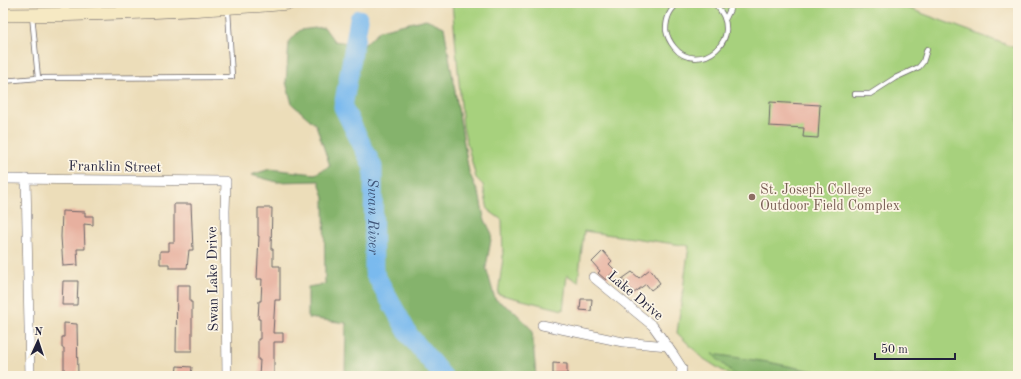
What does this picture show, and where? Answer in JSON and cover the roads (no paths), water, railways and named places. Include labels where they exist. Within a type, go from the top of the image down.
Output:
[{"type":"main road","points":[[3,15],[125,13],[228,8],[289,3]]},
{"type":"street","name":"Franklin Street","points":[[3,179],[226,182]]},
{"type":"street","points":[[26,179],[30,376]]},
{"type":"street","name":"Swan Lake Drive","points":[[226,182],[227,376]]},
{"type":"street","name":"Lake Drive","points":[[593,277],[653,326],[682,368],[681,376]]},
{"type":"street","points":[[542,325],[624,342],[668,346]]},
{"type":"lane","points":[[679,3],[670,12],[666,32],[670,42],[676,50],[684,55],[695,58],[704,57],[713,53],[725,38],[727,28],[726,18],[714,3]]},
{"type":"lane","points":[[726,18],[733,3]]},
{"type":"lane","points":[[3,81],[38,78],[232,77],[228,8]]},
{"type":"lane","points":[[32,15],[38,78]]},
{"type":"lane","points":[[855,94],[870,94],[895,78],[919,67],[923,62],[927,50]]},
{"type":"waterway","name":"Swan River","points":[[359,19],[343,107],[373,167],[374,272],[409,335],[443,376]]},
{"type":"place","name":"St. Joseph College Outdoor Field Complex","points":[[752,197]]}]
